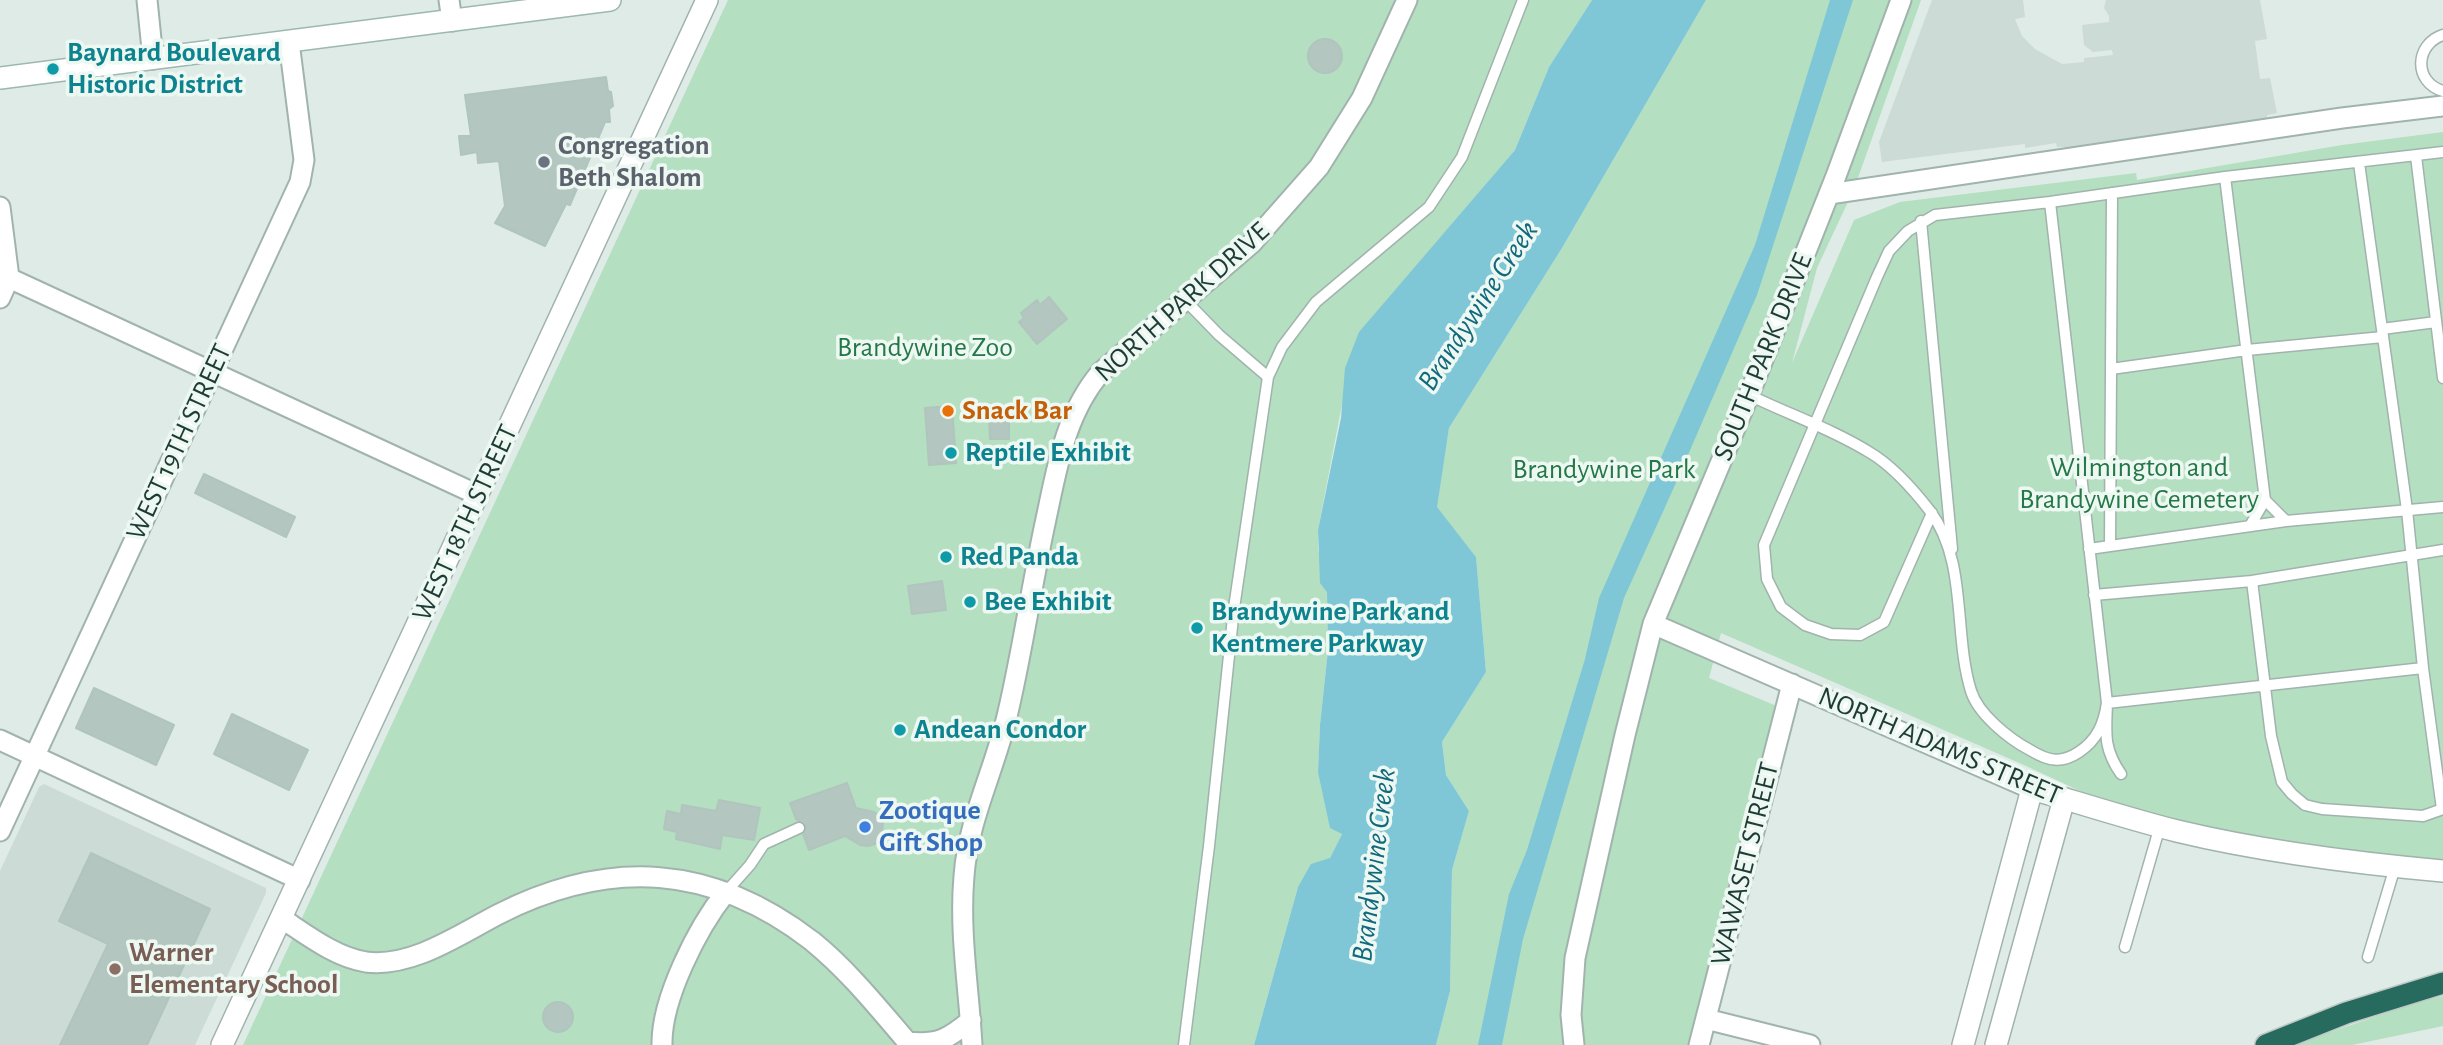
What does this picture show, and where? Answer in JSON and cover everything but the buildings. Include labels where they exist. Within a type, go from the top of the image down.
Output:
[{"type":"highway","points":[[2266,1045],[2346,1013],[2443,983]]},
{"type":"street","points":[[146,0],[153,59]]},
{"type":"street","points":[[449,0],[452,21]]},
{"type":"street","points":[[0,78],[610,0]]},
{"type":"street","name":"WEST 18TH STREET","points":[[222,1045],[707,0]]},
{"type":"street","name":"NORTH PARK DRIVE","points":[[972,1045],[962,898],[968,845],[1008,714],[1061,449],[1078,405],[1094,379],[1121,352],[1252,243],[1320,167],[1362,98],[1407,0]]},
{"type":"street","name":"SOUTH PARK DRIVE","points":[[1574,1045],[1571,1015],[1575,958],[1653,624],[1749,395],[1829,194],[1901,0]]},
{"type":"street","name":"WEST 19TH STREET","points":[[0,831],[302,173],[304,160],[289,42]]},
{"type":"street","points":[[1829,194],[2342,118],[2443,106]]},
{"type":"street","points":[[0,207],[9,278],[0,298]]},
{"type":"street","points":[[9,278],[478,495]]},
{"type":"street","name":"NORTH ADAMS STREET","points":[[1653,624],[2032,789],[2160,826],[2294,854],[2443,871]]},
{"type":"street","name":"WAWASET STREET","points":[[1699,1045],[1792,684]]},
{"type":"street","points":[[0,740],[300,880]]},
{"type":"street","points":[[1963,1045],[2032,789]]},
{"type":"street","points":[[1996,1045],[2064,799]]},
{"type":"street","points":[[281,918],[347,957],[366,962],[387,962],[427,950],[545,894],[600,879],[653,876],[682,880],[726,892],[750,902],[813,942],[862,988],[909,1044],[941,1041],[971,1020]]},
{"type":"street","points":[[662,1045],[665,1013],[679,976],[705,921],[726,892]]},
{"type":"street","points":[[1706,1019],[1810,1045]]},
{"type":"lane","points":[[1184,1045],[1209,846],[1234,608],[1268,377],[1282,346],[1315,302],[1429,206],[1436,197],[1462,157],[1523,0]]},
{"type":"lane","points":[[2443,35],[2428,43],[2421,59],[2425,78],[2430,84],[2443,90]]},
{"type":"lane","points":[[1932,513],[1884,622],[1860,635],[1832,634],[1805,625],[1781,607],[1767,579],[1765,545],[1790,480],[1816,426],[1889,251],[1908,231],[1935,215],[2443,152]]},
{"type":"lane","points":[[2416,156],[2438,293],[2436,322],[2443,378]]},
{"type":"lane","points":[[2252,581],[2267,686],[2271,736],[2280,775],[2292,794],[2305,805],[2322,809],[2423,816],[2442,809],[2423,668],[2407,510],[2359,163]]},
{"type":"lane","points":[[2225,177],[2265,500],[2250,526]]},
{"type":"lane","points":[[2110,546],[2112,193]]},
{"type":"lane","points":[[2050,202],[2107,703],[2106,742],[2111,760],[2121,774]]},
{"type":"lane","points":[[1921,222],[1954,575],[1971,694],[1990,721],[2017,743],[2044,758],[2066,760],[2092,742],[2105,716],[2107,703]]},
{"type":"lane","points":[[1185,300],[1212,328],[1268,377]]},
{"type":"lane","points":[[2110,369],[2382,333],[2436,322]]},
{"type":"lane","points":[[1749,395],[1870,452],[1893,470],[1932,513],[1948,547],[1954,575]]},
{"type":"lane","points":[[2265,500],[2286,521]]},
{"type":"lane","points":[[2089,549],[2286,521],[2443,507]]},
{"type":"lane","points":[[2094,595],[2252,581],[2443,550]]},
{"type":"lane","points":[[2107,703],[2423,668]]},
{"type":"lane","points":[[2125,947],[2160,826]]},
{"type":"lane","points":[[726,892],[764,844],[799,828]]},
{"type":"lane","points":[[2368,957],[2395,867]]},
{"type":"shaded area","points":[[1932,0],[2023,0],[2025,17],[2015,19],[2022,36],[2035,49],[2062,64],[2113,55],[2112,50],[2093,52],[2084,45],[2082,25],[2109,22],[2104,8],[2106,0],[2260,0],[2267,39],[2255,41],[2260,79],[2270,78],[2277,113],[2267,115],[2267,120],[2066,149],[2057,147],[2056,143],[2025,148],[2025,144],[1882,162],[1879,142]]},
{"type":"shaded area","name":"Warner Elementary School","points":[[44,784],[266,888],[195,1045],[0,1045],[0,871],[39,787]]},
{"type":"green space","name":"Brandywine Zoo","points":[[728,0],[1592,0],[1549,67],[1515,150],[1360,332],[1343,399],[1318,530],[1318,549],[1327,592],[1328,650],[1318,772],[1342,834],[1330,858],[1298,887],[1254,1045],[243,1045]]},
{"type":"green space","points":[[1706,0],[1921,0],[1854,189],[1817,268],[1792,363],[1854,220],[1900,202],[2136,173],[2137,180],[2342,145],[2443,132],[2443,868],[2367,860],[2121,810],[1721,633],[1709,678],[1784,709],[1699,1045],[1436,1045],[1450,991],[1452,870],[1469,811],[1446,775],[1442,742],[1486,672],[1476,557],[1436,507],[1449,428],[1562,248]]},
{"type":"green space","points":[[2443,996],[2443,1026],[2352,1045],[2293,1045],[2415,1003]]},
{"type":"water","name":"Brandywine Creek","points":[[1592,0],[1706,0],[1562,248],[1449,428],[1437,507],[1476,557],[1486,672],[1442,742],[1446,775],[1469,811],[1452,870],[1450,991],[1436,1045],[1254,1045],[1298,887],[1311,864],[1330,858],[1342,834],[1330,828],[1318,772],[1328,650],[1327,592],[1320,583],[1318,530],[1341,418],[1345,368],[1359,332],[1515,150],[1549,67]]},
{"type":"water","points":[[1830,0],[1853,0],[1757,295],[1624,598],[1523,939],[1502,1045],[1478,1045],[1509,894],[1527,850],[1585,659],[1599,598],[1755,245]]},
{"type":"place","name":"Baynard Boulevard Historic District","points":[[53,69]]},
{"type":"place","name":"Congregation Beth Shalom","points":[[544,162]]},
{"type":"place","name":"Snack Bar","points":[[948,411]]},
{"type":"place","name":"Reptile Exhibit","points":[[951,453]]},
{"type":"place","name":"Red Panda","points":[[946,557]]},
{"type":"place","name":"Bee Exhibit","points":[[970,602]]},
{"type":"place","name":"Brandywine Park and Kentmere Parkway","points":[[1197,628]]},
{"type":"place","name":"Andean Condor","points":[[900,730]]},
{"type":"place","name":"Zootique Gift Shop","points":[[865,827]]},
{"type":"place","name":"Warner Elementary School","points":[[115,969]]},
{"type":"park label","name":"Brandywine Park","points":[[1604,470]]},
{"type":"park label","name":"Wilmington and Brandywine Cemetery","points":[[2139,484]]}]
